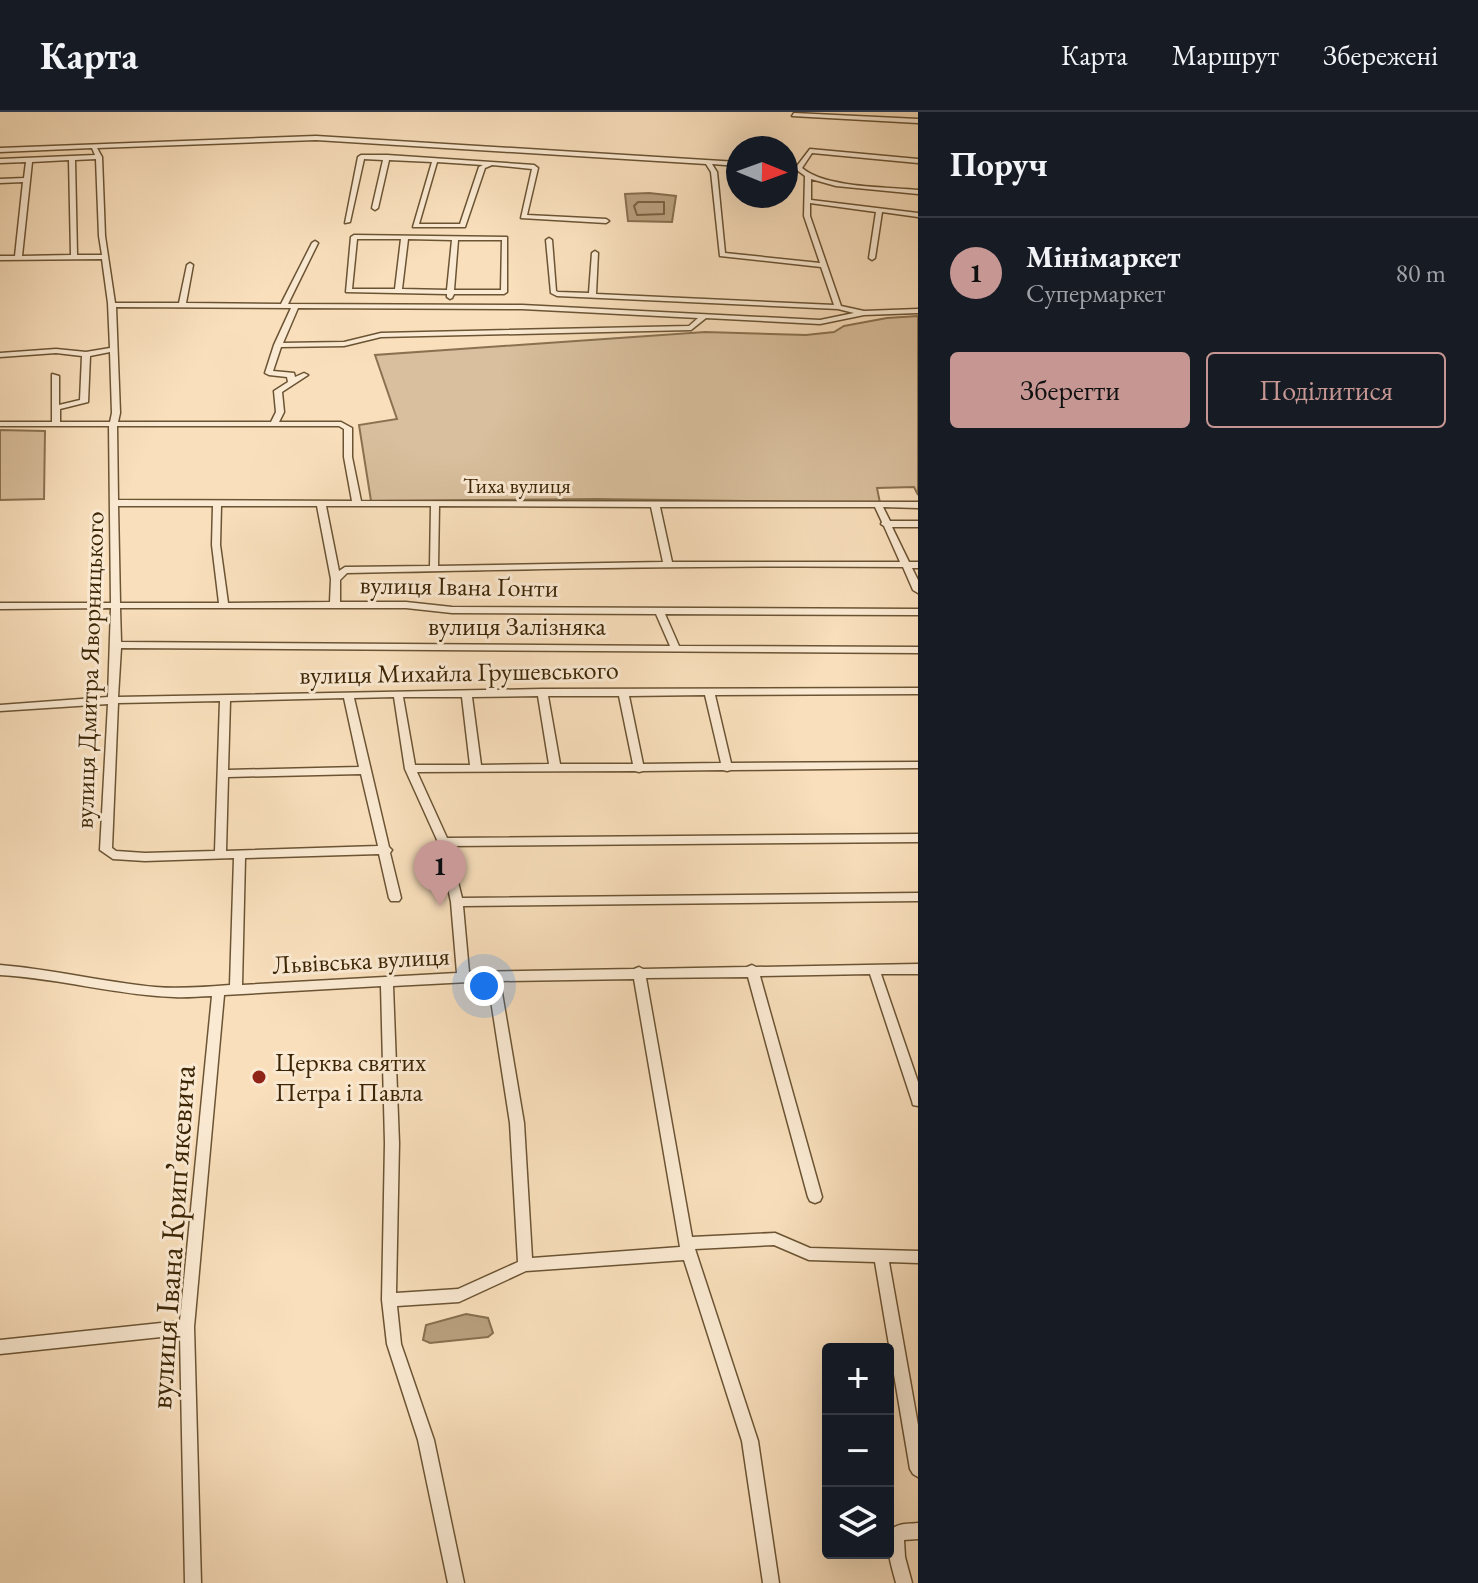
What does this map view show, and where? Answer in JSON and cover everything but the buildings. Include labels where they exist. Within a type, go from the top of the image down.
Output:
[{"type":"street","points":[[794,115],[867,115],[918,121]]},
{"type":"street","points":[[0,150],[316,138],[726,163]]},
{"type":"street","points":[[0,161],[99,157],[94,147]]},
{"type":"street","points":[[511,165],[516,150]]},
{"type":"street","points":[[798,166],[807,152],[813,151],[918,161]]},
{"type":"street","name":"вулиця Дмитра Яворницького","points":[[99,157],[115,349],[116,645],[106,850],[113,855],[145,857],[220,853]]},
{"type":"street","points":[[347,222],[361,157],[535,168],[523,217],[606,221]]},
{"type":"street","points":[[375,208],[387,157]]},
{"type":"street","points":[[72,159],[74,257]]},
{"type":"street","points":[[18,258],[29,160]]},
{"type":"street","points":[[435,160],[416,227],[464,226],[482,167],[490,164]]},
{"type":"street","points":[[708,162],[714,172],[722,255],[820,265]]},
{"type":"street","points":[[798,169],[808,176],[836,184],[918,192]]},
{"type":"street","points":[[808,176],[806,201],[820,265],[838,307]]},
{"type":"street","points":[[0,181],[26,180]]},
{"type":"street","points":[[806,201],[918,215]]},
{"type":"street","points":[[872,258],[879,211]]},
{"type":"street","points":[[398,292],[405,237]]},
{"type":"street","points":[[405,237],[506,239],[504,291],[346,290],[352,238],[405,237]]},
{"type":"street","points":[[450,306],[455,237]]},
{"type":"street","points":[[549,240],[553,292],[838,307],[864,313]]},
{"type":"street","points":[[283,306],[315,243]]},
{"type":"street","points":[[592,295],[595,253]]},
{"type":"street","points":[[0,258],[105,257]]},
{"type":"street","points":[[182,305],[190,265]]},
{"type":"street","points":[[112,305],[601,309],[820,322],[864,313],[918,311]]},
{"type":"street","points":[[291,381],[291,375],[269,373],[295,306]]},
{"type":"street","points":[[278,345],[344,344],[381,335],[691,328],[705,316]]},
{"type":"street","points":[[0,355],[56,351],[86,354],[115,349]]},
{"type":"street","points":[[55,408],[84,402],[86,354]]},
{"type":"street","points":[[273,425],[280,412],[278,391],[304,375]]},
{"type":"street","points":[[55,376],[56,425]]},
{"type":"street","points":[[0,424],[341,424],[348,428],[348,457],[357,503]]},
{"type":"street","name":"Тиха вулиця","points":[[116,503],[918,505]]},
{"type":"street","points":[[434,567],[435,503]]},
{"type":"street","points":[[217,504],[216,545],[224,605]]},
{"type":"street","points":[[321,504],[336,579],[335,605]]},
{"type":"street","points":[[655,504],[668,564]]},
{"type":"street","points":[[878,505],[918,590]]},
{"type":"street","points":[[885,524],[918,524]]},
{"type":"street","points":[[336,579],[345,570],[434,567],[918,565]]},
{"type":"street","name":"вулиця Івана Ґонти","points":[[0,606],[335,605],[918,612]]},
{"type":"street","points":[[659,611],[676,649]]},
{"type":"street","name":"вулиця Залізняка","points":[[116,645],[918,650]]},
{"type":"street","name":"вулиця Михайла Грушевського","points":[[0,708],[115,700],[398,694],[918,691]]},
{"type":"street","points":[[542,692],[555,768]]},
{"type":"street","points":[[623,692],[639,769]]},
{"type":"street","points":[[709,692],[727,768]]},
{"type":"street","points":[[467,693],[476,769]]},
{"type":"street","points":[[398,694],[410,769],[443,842],[457,902],[463,977]]},
{"type":"street","points":[[348,695],[395,898]]},
{"type":"street","points":[[225,698],[220,853],[240,856],[386,850]]},
{"type":"street","points":[[410,769],[918,765]]},
{"type":"street","points":[[223,774],[363,770]]},
{"type":"street","points":[[443,842],[918,838]]},
{"type":"street","points":[[236,989],[240,856]]},
{"type":"street","points":[[457,902],[918,897]]},
{"type":"street","name":"Львівська вулиця","points":[[0,970],[47,972],[132,992],[218,991],[493,976],[918,969]]},
{"type":"street","points":[[752,970],[815,1197]]},
{"type":"street","points":[[874,970],[918,1101]]},
{"type":"street","points":[[639,972],[687,1248],[750,1441],[771,1583]]},
{"type":"street","points":[[493,976],[517,1123],[525,1265]]},
{"type":"street","points":[[387,982],[392,1143],[389,1300],[394,1344],[426,1440],[456,1583]]},
{"type":"street","name":"вулиця Івана Крипʼякевича","points":[[193,1583],[187,1327],[218,991]]},
{"type":"street","points":[[389,1300],[459,1295],[525,1265],[775,1239],[809,1254],[918,1257]]},
{"type":"street","points":[[881,1256],[918,1469]]},
{"type":"street","points":[[0,1347],[187,1327]]},
{"type":"street","points":[[904,1583],[897,1557],[896,1536],[902,1532],[918,1531]]},
{"type":"shaded area","points":[[918,316],[918,495],[914,487],[877,488],[880,503],[596,499],[371,501],[359,425],[397,419],[375,355],[705,332],[806,335],[834,332],[844,326],[887,318]]},
{"type":"shaded area","points":[[0,430],[45,431],[44,499],[0,500]]},
{"type":"water","points":[[625,194],[676,196],[672,222],[628,221]]},
{"type":"water","points":[[466,1314],[488,1318],[493,1333],[488,1337],[430,1343],[423,1340],[426,1325]]},
{"type":"place","name":"Мінімаркет","points":[[440,906]]},
{"type":"place","name":"Церква святих Петра і Павла","points":[[259,1077]]}]
